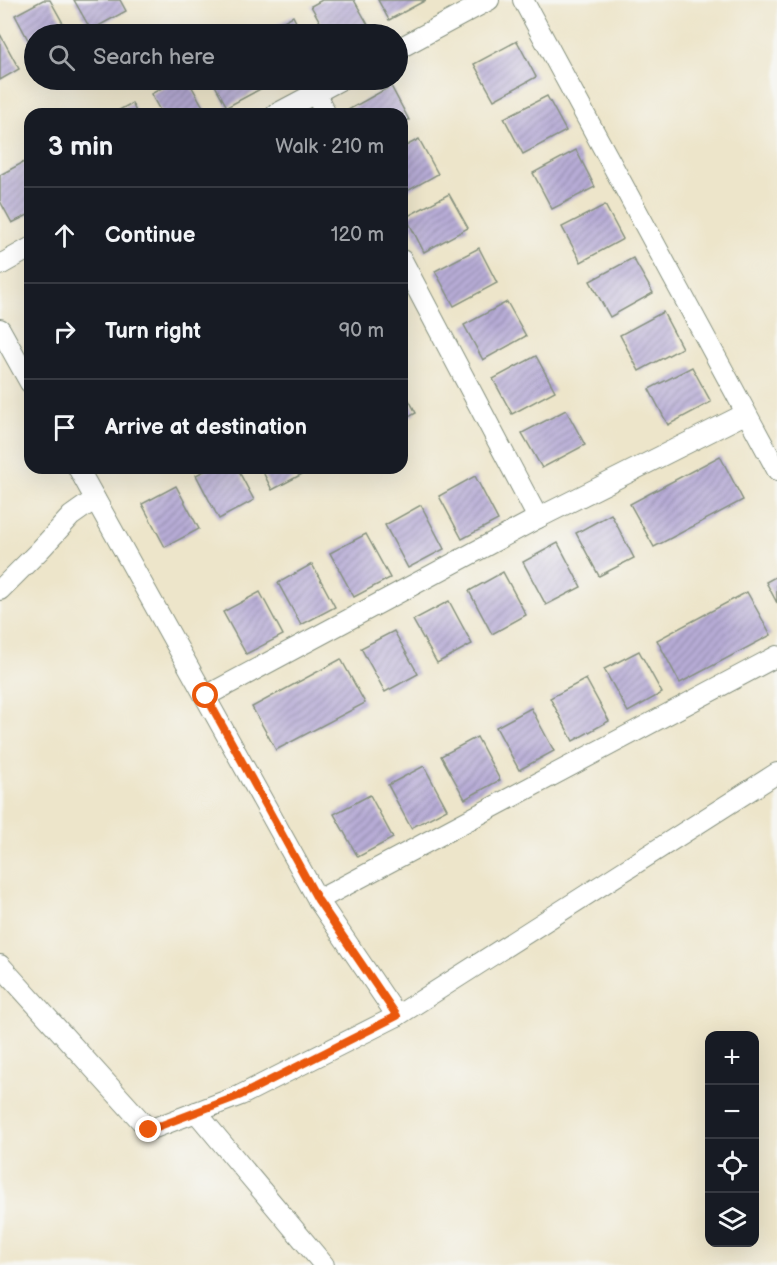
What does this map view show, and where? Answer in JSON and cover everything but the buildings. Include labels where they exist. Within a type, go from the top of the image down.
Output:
[{"type":"street","points":[[408,44],[489,0]]},
{"type":"street","points":[[523,0],[777,470]]},
{"type":"street","points":[[287,108],[321,90]]},
{"type":"street","points":[[315,93],[323,108]]},
{"type":"street","points":[[0,265],[24,251]]},
{"type":"street","points":[[408,271],[537,518]]},
{"type":"street","points":[[0,329],[24,371]]},
{"type":"street","points":[[206,696],[537,518],[745,414]]},
{"type":"street","points":[[81,474],[318,900],[397,1016]]},
{"type":"street","points":[[0,590],[71,516],[95,499]]},
{"type":"street","points":[[318,900],[777,656]]},
{"type":"street","points":[[0,965],[149,1130],[241,1095],[397,1016],[777,773]]},
{"type":"street","points":[[196,1112],[324,1265]]},
{"type":"route","points":[[149,1130],[241,1095],[397,1016],[318,900],[206,696]]}]
